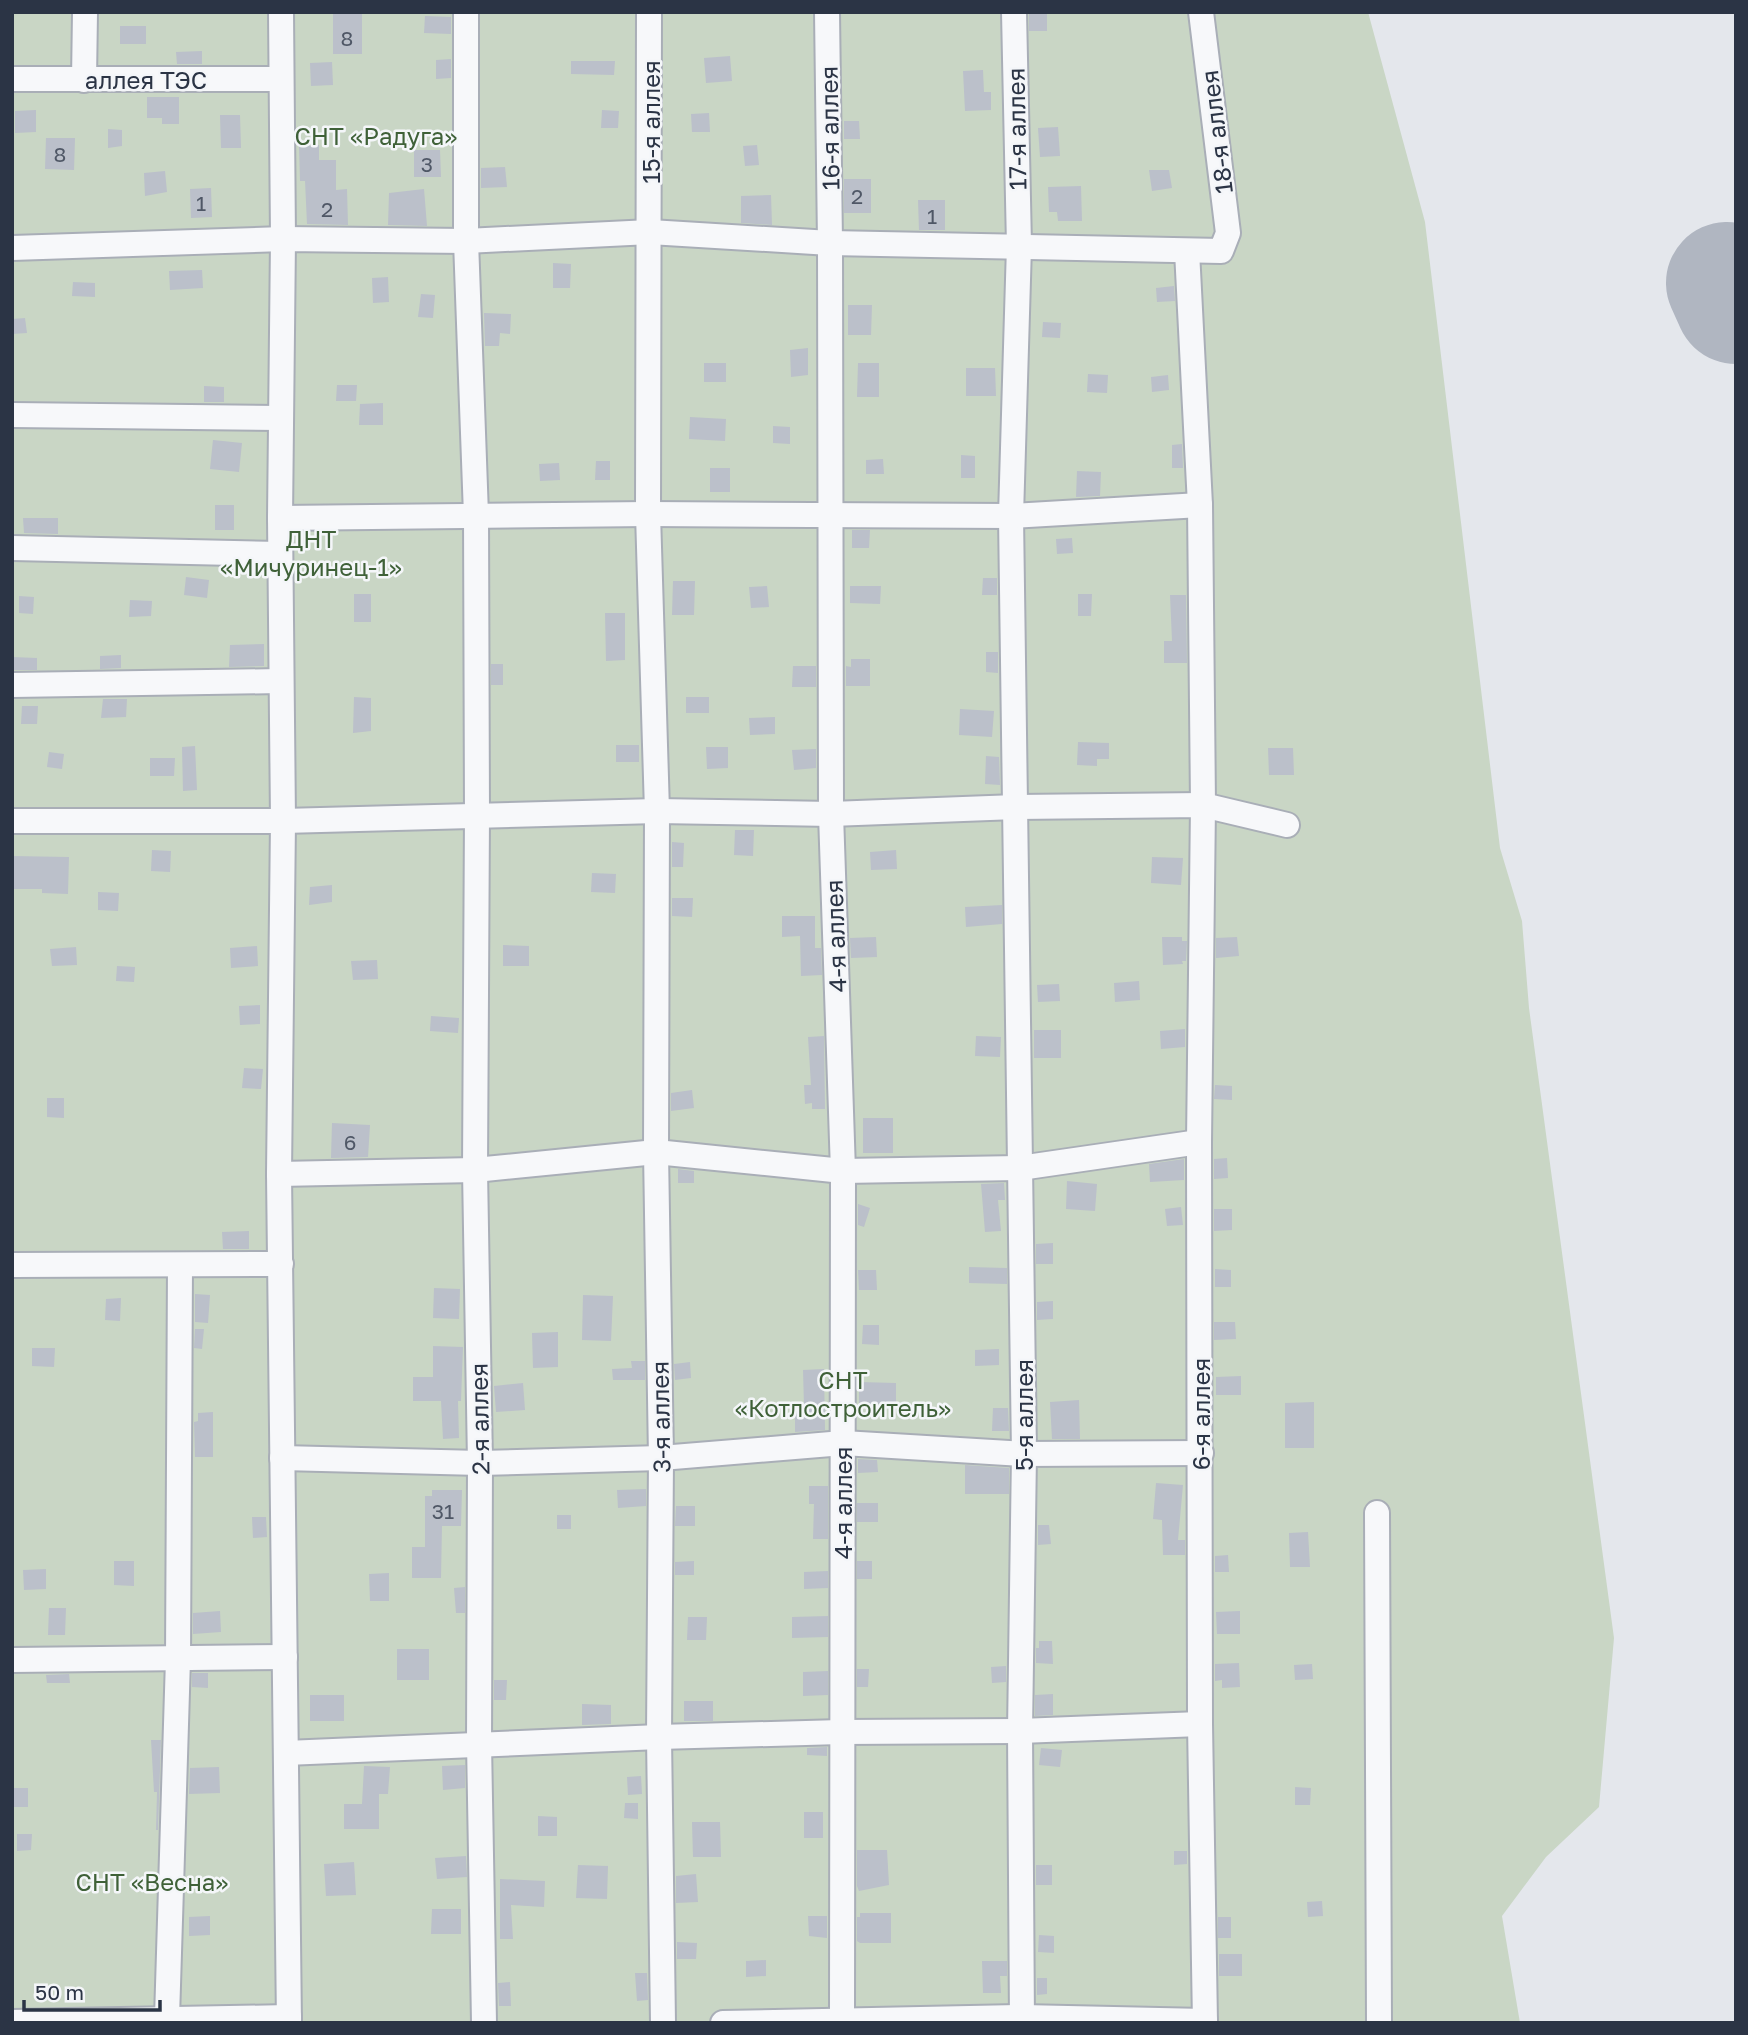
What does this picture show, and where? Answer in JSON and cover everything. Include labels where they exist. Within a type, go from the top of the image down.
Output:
[{"type":"street","points":[[84,80],[85,12]]},
{"type":"street","points":[[12,2022],[167,2018],[289,2020],[279,1174],[283,821],[279,518],[283,239],[281,12]]},
{"type":"street","name":"2-я аллея","points":[[466,12],[466,241],[476,515],[475,1170],[484,2023]]},
{"type":"street","name":"15-я аллея","points":[[648,514],[649,12]]},
{"type":"street","name":"16-я аллея","points":[[827,12],[830,516]]},
{"type":"street","name":"17-я аллея","points":[[1011,516],[1019,246],[1014,12]]},
{"type":"street","name":"18-я аллея","points":[[1187,251],[1221,251],[1228,233],[1201,12]]},
{"type":"street","name":"аллея ТЭС","points":[[12,79],[280,79]]},
{"type":"street","points":[[12,248],[283,239],[466,241],[650,232],[830,243],[1187,251]]},
{"type":"street","name":"6-я аллея","points":[[1187,251],[1200,505],[1203,806],[1199,1142],[1200,1724],[1205,2022]]},
{"type":"street","points":[[12,415],[280,418]]},
{"type":"street","points":[[279,518],[648,514],[1011,516],[1200,505]]},
{"type":"street","name":"3-я аллея","points":[[648,514],[657,811],[656,1152],[661,1458],[659,1737],[663,2023]]},
{"type":"street","name":"4-я аллея","points":[[830,516],[831,814],[843,1171],[842,2021]]},
{"type":"street","name":"5-я аллея","points":[[1011,516],[1024,1454],[1020,1731],[1022,2020]]},
{"type":"street","points":[[12,548],[280,554]]},
{"type":"street","points":[[12,685],[280,681]]},
{"type":"street","points":[[12,821],[283,821],[657,811],[831,814],[1016,807],[1203,806],[1287,825]]},
{"type":"street","points":[[279,1174],[475,1170],[656,1152],[843,1171],[1020,1168],[1199,1142]]},
{"type":"street","points":[[12,1265],[281,1264]]},
{"type":"street","points":[[167,2018],[178,1659],[180,1265]]},
{"type":"street","points":[[282,1458],[480,1463],[661,1458],[843,1443],[1024,1454],[1201,1453]]},
{"type":"street","points":[[1377,1513],[1379,2023]]},
{"type":"street","points":[[12,1660],[285,1657]]},
{"type":"street","points":[[286,1753],[659,1737],[1020,1731],[1200,1724]]},
{"type":"street","points":[[723,2023],[1022,2020],[1205,2022]]},
{"type":"green space","points":[[12,12],[1368,12],[1425,222],[1500,848],[1522,921],[1529,1008],[1614,1638],[1599,1807],[1546,1857],[1502,1916],[1520,2023],[12,2023]]},
{"type":"building","points":[[333,12],[362,12],[362,54],[333,54]]},
{"type":"building","points":[[1029,13],[1047,13],[1047,31],[1029,31]]},
{"type":"building","points":[[425,16],[451,17],[451,34],[424,33]]},
{"type":"building","points":[[120,26],[146,26],[146,44],[120,44]]},
{"type":"building","points":[[202,51],[202,64],[177,64],[176,52]]},
{"type":"building","points":[[730,56],[732,81],[706,83],[704,58]]},
{"type":"building","points":[[451,59],[451,78],[436,79],[436,60]]},
{"type":"building","points":[[571,61],[615,61],[614,75],[571,74]]},
{"type":"building","points":[[332,62],[333,85],[311,86],[310,63]]},
{"type":"building","points":[[983,70],[984,92],[991,92],[991,110],[965,111],[963,71]]},
{"type":"building","points":[[147,97],[179,97],[179,124],[162,124],[162,118],[147,118]]},
{"type":"building","points":[[36,110],[36,132],[15,133],[15,111]]},
{"type":"building","points":[[602,110],[619,111],[618,128],[601,128]]},
{"type":"building","points":[[709,113],[710,132],[692,132],[691,114]]},
{"type":"building","points":[[220,115],[240,115],[241,148],[221,148]]},
{"type":"building","points":[[844,121],[859,121],[860,139],[844,139]]},
{"type":"building","points":[[1058,127],[1060,156],[1040,157],[1038,128]]},
{"type":"building","points":[[108,129],[122,130],[122,146],[108,148]]},
{"type":"building","points":[[46,138],[75,138],[74,170],[45,169]]},
{"type":"building","points":[[319,145],[319,160],[336,160],[336,190],[347,189],[348,225],[307,224],[305,181],[300,181],[299,146]]},
{"type":"building","points":[[757,145],[759,165],[745,166],[743,146]]},
{"type":"building","points":[[414,150],[440,150],[441,177],[414,177]]},
{"type":"building","points":[[505,167],[507,187],[481,188],[481,168]]},
{"type":"building","points":[[1149,170],[1169,170],[1172,188],[1152,191]]},
{"type":"building","points":[[165,171],[167,192],[145,196],[144,173]]},
{"type":"building","points":[[844,179],[871,179],[871,213],[844,213]]},
{"type":"building","points":[[1081,186],[1082,221],[1058,221],[1057,212],[1049,212],[1048,187]]},
{"type":"building","points":[[211,188],[212,217],[191,218],[190,189]]},
{"type":"building","points":[[424,189],[427,226],[388,225],[389,193]]},
{"type":"building","points":[[771,195],[772,225],[741,223],[741,196]]},
{"type":"building","points":[[918,200],[945,200],[945,230],[919,230]]},
{"type":"building","points":[[553,263],[571,264],[570,288],[553,288]]},
{"type":"building","points":[[202,270],[203,288],[170,290],[169,271]]},
{"type":"building","points":[[388,277],[389,302],[373,303],[372,278]]},
{"type":"building","points":[[73,282],[95,283],[95,297],[72,296]]},
{"type":"building","points":[[1174,286],[1175,301],[1157,302],[1156,288]]},
{"type":"building","points":[[421,294],[435,295],[433,318],[418,317]]},
{"type":"building","points":[[848,305],[872,305],[871,335],[848,335]]},
{"type":"building","points":[[484,313],[511,314],[510,334],[500,333],[499,346],[485,346]]},
{"type":"building","points":[[25,318],[27,333],[12,334],[12,319]]},
{"type":"building","points":[[1043,322],[1061,323],[1060,338],[1042,337]]},
{"type":"building","points":[[808,348],[808,375],[791,377],[790,350]]},
{"type":"building","points":[[704,363],[726,363],[726,382],[704,382]]},
{"type":"building","points":[[858,363],[879,363],[879,397],[857,397]]},
{"type":"building","points":[[966,368],[995,368],[996,396],[966,396]]},
{"type":"building","points":[[1088,374],[1108,375],[1107,393],[1087,392]]},
{"type":"building","points":[[1168,375],[1169,390],[1152,392],[1151,377]]},
{"type":"building","points":[[337,385],[357,385],[356,401],[336,401]]},
{"type":"building","points":[[204,386],[224,387],[224,402],[204,402]]},
{"type":"building","points":[[383,403],[383,425],[359,425],[360,404]]},
{"type":"building","points":[[690,417],[726,419],[725,441],[689,439]]},
{"type":"building","points":[[773,426],[790,427],[790,444],[773,443]]},
{"type":"building","points":[[213,440],[242,443],[239,472],[210,469]]},
{"type":"building","points":[[1182,444],[1183,468],[1172,468],[1172,445]]},
{"type":"building","points":[[961,455],[975,456],[975,478],[961,478]]},
{"type":"building","points":[[883,459],[884,474],[866,474],[866,460]]},
{"type":"building","points":[[596,461],[610,461],[610,480],[595,480]]},
{"type":"building","points":[[559,463],[560,480],[540,481],[539,464]]},
{"type":"building","points":[[710,468],[730,468],[730,492],[710,492]]},
{"type":"building","points":[[1077,471],[1101,472],[1100,496],[1076,497]]},
{"type":"building","points":[[215,505],[234,505],[234,530],[215,530]]},
{"type":"building","points":[[23,518],[58,518],[58,534],[24,533]]},
{"type":"building","points":[[852,530],[870,530],[869,548],[852,548]]},
{"type":"building","points":[[1072,538],[1073,553],[1057,554],[1056,539]]},
{"type":"building","points":[[186,577],[209,580],[207,598],[184,595]]},
{"type":"building","points":[[983,578],[997,578],[997,595],[982,595]]},
{"type":"building","points":[[673,581],[695,581],[694,615],[672,615]]},
{"type":"building","points":[[767,586],[769,607],[751,608],[749,587]]},
{"type":"building","points":[[850,586],[881,586],[880,604],[850,603]]},
{"type":"building","points":[[354,594],[371,594],[371,622],[354,622]]},
{"type":"building","points":[[1078,594],[1092,594],[1091,616],[1078,616]]},
{"type":"building","points":[[1170,595],[1186,595],[1187,663],[1164,663],[1164,641],[1172,641]]},
{"type":"building","points":[[19,596],[34,597],[33,614],[19,613]]},
{"type":"building","points":[[130,600],[152,601],[151,616],[129,617]]},
{"type":"building","points":[[605,613],[625,613],[625,660],[606,661]]},
{"type":"building","points":[[264,644],[264,666],[229,667],[230,645]]},
{"type":"building","points":[[986,652],[998,652],[998,673],[986,672]]},
{"type":"building","points":[[121,655],[121,668],[100,669],[100,656]]},
{"type":"building","points":[[12,657],[37,658],[37,670],[12,670]]},
{"type":"building","points":[[851,659],[870,659],[870,686],[846,686],[846,666],[851,667]]},
{"type":"building","points":[[491,664],[503,664],[503,685],[491,685]]},
{"type":"building","points":[[793,666],[816,666],[816,687],[792,687]]},
{"type":"building","points":[[354,697],[371,698],[371,731],[353,733]]},
{"type":"building","points":[[686,697],[709,697],[709,713],[686,713]]},
{"type":"building","points":[[103,699],[127,699],[126,717],[101,718]]},
{"type":"building","points":[[22,706],[38,706],[37,724],[21,724]]},
{"type":"building","points":[[960,709],[994,711],[992,737],[959,735]]},
{"type":"building","points":[[775,717],[775,734],[750,735],[749,718]]},
{"type":"building","points":[[1078,742],[1109,743],[1109,759],[1097,759],[1097,766],[1077,765]]},
{"type":"building","points":[[616,745],[639,745],[639,762],[616,762]]},
{"type":"building","points":[[195,746],[197,790],[183,791],[182,747]]},
{"type":"building","points":[[706,747],[728,747],[728,768],[707,769]]},
{"type":"building","points":[[1268,748],[1293,748],[1294,775],[1269,775]]},
{"type":"building","points":[[816,749],[816,768],[794,770],[792,750]]},
{"type":"building","points":[[49,752],[64,754],[62,769],[47,767]]},
{"type":"building","points":[[986,756],[999,757],[1000,785],[985,784]]},
{"type":"building","points":[[150,758],[175,758],[174,776],[150,776]]},
{"type":"building","points":[[735,830],[754,830],[753,856],[734,855]]},
{"type":"building","points":[[672,842],[684,843],[683,867],[672,867]]},
{"type":"building","points":[[152,850],[171,851],[170,872],[151,871]]},
{"type":"building","points":[[896,850],[897,869],[871,870],[870,852]]},
{"type":"building","points":[[12,856],[69,857],[68,894],[42,893],[42,889],[12,889]]},
{"type":"building","points":[[1152,857],[1183,858],[1181,885],[1151,883]]},
{"type":"building","points":[[592,873],[616,874],[615,893],[591,892]]},
{"type":"building","points":[[332,885],[332,902],[309,905],[310,887]]},
{"type":"building","points":[[98,892],[119,893],[118,911],[98,910]]},
{"type":"building","points":[[672,898],[693,898],[692,917],[672,916]]},
{"type":"building","points":[[1002,905],[1002,924],[966,927],[965,907]]},
{"type":"building","points":[[782,916],[815,916],[815,948],[821,948],[822,975],[801,976],[800,936],[782,937]]},
{"type":"building","points":[[876,937],[877,957],[851,958],[850,938]]},
{"type":"building","points":[[1162,937],[1182,937],[1182,941],[1187,941],[1186,961],[1182,961],[1183,964],[1163,965]]},
{"type":"building","points":[[1237,937],[1239,956],[1216,958],[1216,938]]},
{"type":"building","points":[[503,945],[529,946],[529,966],[503,966]]},
{"type":"building","points":[[257,946],[258,966],[231,968],[230,948]]},
{"type":"building","points":[[76,947],[77,965],[52,966],[50,949]]},
{"type":"building","points":[[377,960],[378,979],[353,980],[351,961]]},
{"type":"building","points":[[117,966],[135,967],[134,982],[116,981]]},
{"type":"building","points":[[1139,981],[1140,1000],[1115,1002],[1114,983]]},
{"type":"building","points":[[1059,984],[1060,1001],[1038,1002],[1037,985]]},
{"type":"building","points":[[260,1005],[260,1024],[240,1025],[239,1006]]},
{"type":"building","points":[[431,1016],[459,1018],[458,1033],[430,1031]]},
{"type":"building","points":[[1185,1029],[1185,1047],[1161,1049],[1160,1031]]},
{"type":"building","points":[[1034,1030],[1061,1030],[1061,1058],[1034,1058]]},
{"type":"building","points":[[824,1036],[825,1109],[812,1109],[812,1103],[805,1104],[804,1085],[811,1085],[808,1037]]},
{"type":"building","points":[[976,1036],[1001,1037],[1000,1057],[975,1056]]},
{"type":"building","points":[[244,1068],[263,1069],[261,1089],[242,1088]]},
{"type":"building","points":[[1215,1085],[1232,1086],[1232,1100],[1214,1099]]},
{"type":"building","points":[[692,1090],[694,1108],[671,1111],[671,1093]]},
{"type":"building","points":[[47,1098],[64,1098],[64,1118],[47,1117]]},
{"type":"building","points":[[863,1118],[893,1118],[893,1153],[863,1153]]},
{"type":"building","points":[[332,1123],[370,1125],[368,1157],[331,1158]]},
{"type":"building","points":[[1227,1158],[1228,1178],[1214,1179],[1214,1159]]},
{"type":"building","points":[[1184,1159],[1184,1180],[1150,1182],[1149,1164]]},
{"type":"building","points":[[678,1169],[694,1171],[694,1183],[678,1183]]},
{"type":"building","points":[[1067,1181],[1097,1184],[1095,1211],[1066,1209]]},
{"type":"building","points":[[1004,1183],[1005,1200],[998,1200],[1001,1231],[985,1232],[981,1184]]},
{"type":"building","points":[[858,1204],[870,1208],[864,1227],[858,1225]]},
{"type":"building","points":[[1181,1207],[1183,1225],[1167,1226],[1165,1209]]},
{"type":"building","points":[[1214,1209],[1232,1209],[1232,1230],[1214,1231]]},
{"type":"building","points":[[249,1231],[249,1249],[223,1249],[222,1232]]},
{"type":"building","points":[[1053,1243],[1053,1264],[1036,1264],[1036,1244]]},
{"type":"building","points":[[969,1267],[1007,1268],[1007,1284],[969,1283]]},
{"type":"building","points":[[1215,1269],[1231,1270],[1231,1287],[1215,1287]]},
{"type":"building","points":[[858,1270],[876,1270],[877,1290],[859,1290]]},
{"type":"building","points":[[434,1288],[460,1289],[459,1319],[433,1318]]},
{"type":"building","points":[[195,1294],[210,1295],[208,1323],[195,1322]]},
{"type":"building","points":[[583,1295],[613,1296],[611,1341],[582,1340]]},
{"type":"building","points":[[121,1298],[120,1321],[105,1320],[106,1299]]},
{"type":"building","points":[[1053,1301],[1053,1319],[1037,1320],[1037,1302]]},
{"type":"building","points":[[1214,1322],[1235,1322],[1236,1339],[1214,1340]]},
{"type":"building","points":[[863,1325],[879,1325],[879,1345],[862,1344]]},
{"type":"building","points":[[195,1329],[204,1329],[202,1349],[194,1348]]},
{"type":"building","points":[[558,1332],[558,1367],[533,1368],[532,1333]]},
{"type":"building","points":[[433,1346],[463,1347],[461,1401],[458,1401],[459,1438],[443,1439],[441,1401],[413,1401],[413,1377],[433,1377]]},
{"type":"building","points":[[32,1348],[55,1348],[54,1367],[32,1366]]},
{"type":"building","points":[[999,1349],[999,1365],[975,1366],[975,1350]]},
{"type":"building","points":[[631,1361],[645,1361],[645,1380],[613,1380],[612,1369],[632,1368]]},
{"type":"building","points":[[690,1362],[691,1378],[675,1380],[674,1364]]},
{"type":"building","points":[[824,1369],[825,1430],[795,1432],[795,1406],[804,1406],[803,1370]]},
{"type":"building","points":[[1241,1376],[1241,1395],[1216,1395],[1216,1377]]},
{"type":"building","points":[[859,1382],[896,1383],[896,1404],[859,1404]]},
{"type":"building","points":[[523,1383],[525,1410],[496,1412],[494,1386]]},
{"type":"building","points":[[1079,1400],[1080,1439],[1052,1439],[1050,1402]]},
{"type":"building","points":[[1314,1402],[1314,1448],[1285,1448],[1285,1403]]},
{"type":"building","points":[[993,1408],[1008,1408],[1009,1431],[992,1431]]},
{"type":"building","points":[[213,1412],[213,1457],[195,1457],[194,1422],[198,1421],[198,1413]]},
{"type":"building","points":[[858,1459],[877,1460],[878,1472],[858,1473]]},
{"type":"building","points":[[965,1465],[1009,1468],[1009,1494],[965,1494]]},
{"type":"building","points":[[1156,1483],[1183,1485],[1178,1540],[1185,1540],[1185,1555],[1163,1555],[1162,1520],[1153,1519]]},
{"type":"building","points":[[809,1486],[828,1486],[828,1539],[813,1539],[814,1504],[809,1504]]},
{"type":"building","points":[[646,1489],[646,1506],[618,1508],[617,1490]]},
{"type":"building","points":[[432,1490],[462,1490],[461,1526],[442,1526],[441,1578],[412,1578],[412,1547],[425,1547],[425,1496],[432,1496]]},
{"type":"building","points":[[857,1503],[878,1503],[878,1522],[857,1522]]},
{"type":"building","points":[[676,1506],[695,1506],[695,1526],[675,1526]]},
{"type":"building","points":[[557,1515],[571,1515],[571,1529],[557,1529]]},
{"type":"building","points":[[252,1517],[266,1517],[267,1537],[253,1538]]},
{"type":"building","points":[[1038,1525],[1049,1525],[1051,1544],[1038,1545]]},
{"type":"building","points":[[1308,1532],[1310,1567],[1290,1567],[1289,1533]]},
{"type":"building","points":[[1228,1555],[1229,1572],[1215,1572],[1215,1556]]},
{"type":"building","points":[[114,1561],[134,1561],[134,1586],[114,1585]]},
{"type":"building","points":[[694,1561],[694,1575],[675,1575],[675,1562]]},
{"type":"building","points":[[857,1561],[872,1561],[872,1579],[857,1579]]},
{"type":"building","points":[[46,1569],[46,1589],[24,1590],[23,1570]]},
{"type":"building","points":[[828,1571],[828,1588],[804,1589],[804,1572]]},
{"type":"building","points":[[389,1573],[389,1601],[370,1601],[369,1574]]},
{"type":"building","points":[[465,1587],[465,1613],[456,1613],[454,1588]]},
{"type":"building","points":[[49,1608],[66,1608],[65,1635],[48,1635]]},
{"type":"building","points":[[220,1611],[221,1632],[193,1634],[193,1613]]},
{"type":"building","points":[[1240,1611],[1240,1634],[1217,1634],[1216,1612]]},
{"type":"building","points":[[828,1616],[828,1637],[792,1638],[792,1617]]},
{"type":"building","points":[[688,1617],[707,1617],[706,1640],[687,1640]]},
{"type":"building","points":[[1039,1641],[1052,1641],[1053,1664],[1036,1663]]},
{"type":"building","points":[[397,1649],[429,1649],[429,1680],[397,1680]]},
{"type":"building","points":[[1239,1663],[1240,1687],[1222,1688],[1222,1680],[1215,1681],[1215,1664]]},
{"type":"building","points":[[1312,1664],[1313,1679],[1295,1680],[1294,1665]]},
{"type":"building","points":[[1006,1666],[1006,1682],[992,1683],[991,1667]]},
{"type":"building","points":[[857,1669],[869,1669],[868,1687],[857,1687]]},
{"type":"building","points":[[828,1671],[828,1695],[803,1696],[803,1672]]},
{"type":"building","points":[[192,1673],[208,1673],[208,1688],[192,1687]]},
{"type":"building","points":[[69,1674],[70,1683],[47,1683],[46,1675]]},
{"type":"building","points":[[494,1680],[507,1680],[506,1700],[494,1700]]},
{"type":"building","points":[[1053,1694],[1053,1715],[1035,1716],[1035,1695]]},
{"type":"building","points":[[310,1695],[344,1695],[344,1721],[310,1721]]},
{"type":"building","points":[[684,1701],[713,1701],[713,1721],[684,1721]]},
{"type":"building","points":[[582,1704],[611,1705],[611,1724],[582,1725]]},
{"type":"building","points":[[151,1740],[161,1740],[158,1830],[156,1830],[157,1792],[154,1792]]},
{"type":"building","points":[[827,1747],[827,1756],[807,1755],[807,1748]]},
{"type":"building","points":[[1041,1748],[1062,1750],[1060,1767],[1039,1765]]},
{"type":"building","points":[[465,1765],[465,1788],[443,1790],[442,1766]]},
{"type":"building","points":[[364,1766],[390,1767],[388,1794],[379,1794],[379,1829],[344,1829],[344,1804],[362,1804]]},
{"type":"building","points":[[219,1767],[220,1793],[189,1794],[190,1768]]},
{"type":"building","points":[[641,1776],[642,1794],[628,1795],[627,1777]]},
{"type":"building","points":[[1295,1787],[1311,1788],[1310,1805],[1295,1805]]},
{"type":"building","points":[[13,1788],[28,1788],[28,1807],[13,1807]]},
{"type":"building","points":[[625,1803],[638,1803],[638,1819],[624,1818]]},
{"type":"building","points":[[804,1812],[823,1812],[823,1838],[804,1838]]},
{"type":"building","points":[[538,1816],[557,1817],[557,1836],[538,1836]]},
{"type":"building","points":[[692,1822],[720,1822],[721,1857],[693,1857]]},
{"type":"building","points":[[17,1834],[32,1834],[31,1850],[17,1851]]},
{"type":"building","points":[[857,1850],[887,1850],[889,1885],[859,1891]]},
{"type":"building","points":[[1174,1851],[1187,1851],[1187,1864],[1174,1865]]},
{"type":"building","points":[[466,1856],[467,1877],[437,1879],[435,1858]]},
{"type":"building","points":[[354,1862],[356,1895],[326,1896],[324,1864]]},
{"type":"building","points":[[578,1865],[608,1866],[607,1899],[576,1898]]},
{"type":"building","points":[[1036,1865],[1052,1865],[1052,1885],[1036,1885]]},
{"type":"building","points":[[696,1874],[698,1902],[676,1903],[676,1876]]},
{"type":"building","points":[[500,1879],[545,1881],[544,1907],[511,1905],[513,1939],[500,1939]]},
{"type":"building","points":[[1322,1901],[1323,1916],[1308,1917],[1307,1902]]},
{"type":"building","points":[[432,1909],[461,1909],[461,1934],[431,1934]]},
{"type":"building","points":[[860,1913],[891,1913],[891,1943],[857,1941],[857,1917],[860,1917]]},
{"type":"building","points":[[210,1916],[210,1935],[189,1936],[189,1917]]},
{"type":"building","points":[[808,1916],[827,1916],[827,1938],[809,1936]]},
{"type":"building","points":[[1218,1917],[1231,1917],[1231,1938],[1218,1938]]},
{"type":"building","points":[[1039,1935],[1054,1936],[1054,1953],[1038,1952]]},
{"type":"building","points":[[677,1942],[697,1943],[696,1959],[677,1959]]},
{"type":"building","points":[[1219,1954],[1242,1954],[1242,1976],[1219,1976]]},
{"type":"building","points":[[766,1960],[766,1976],[746,1977],[746,1961]]},
{"type":"building","points":[[982,1961],[1007,1961],[1007,1976],[1000,1976],[1001,1993],[983,1993]]},
{"type":"building","points":[[635,1973],[647,1973],[648,2000],[637,2001]]},
{"type":"building","points":[[1037,1978],[1047,1978],[1047,1994],[1037,1995]]},
{"type":"building","points":[[510,1982],[511,2006],[499,2006],[498,1983]]},
{"type":"runway","points":[[1727,283],[1736,303]]},
{"type":"park label","name":"СНТ «Радуга»","points":[[376,135]]},
{"type":"park label","name":"ДНТ «Мичуринец-1»","points":[[311,552]]},
{"type":"park label","name":"СНТ «Котлостроитель»","points":[[843,1393]]},
{"type":"park label","name":"СНТ «Весна»","points":[[152,1881]]}]
